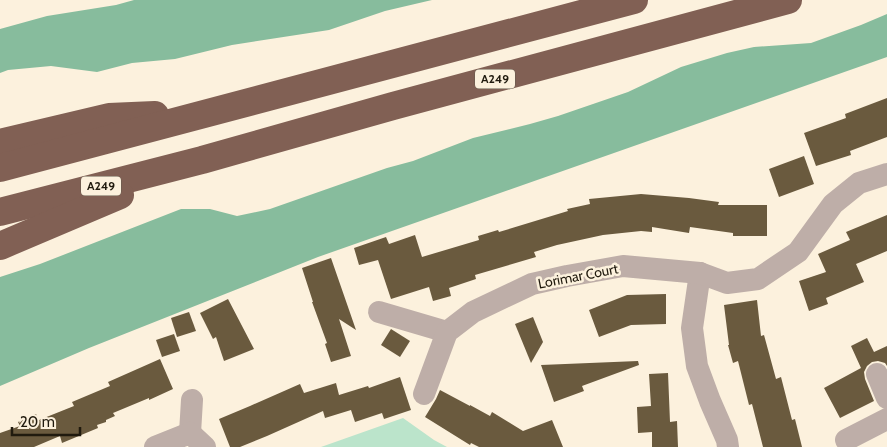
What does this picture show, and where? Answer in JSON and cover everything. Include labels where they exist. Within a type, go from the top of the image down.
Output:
[{"type":"highway","points":[[0,168],[634,0]]},
{"type":"highway","name":"A249","points":[[0,212],[202,160],[788,0]]},
{"type":"highway","points":[[0,143],[109,117],[208,112]]},
{"type":"highway","points":[[0,246],[202,160]]},
{"type":"street","name":"Lorimar Court","points":[[447,332],[473,312],[532,284],[622,266],[700,273],[727,283],[758,279],[798,252],[833,204],[859,183],[887,174]]},
{"type":"street","points":[[700,273],[692,328],[696,366],[727,440],[728,447]]},
{"type":"street","points":[[379,312],[447,332],[424,394]]},
{"type":"street","points":[[877,374],[887,398]]},
{"type":"street","points":[[155,447],[198,440],[192,400]]},
{"type":"street","points":[[846,440],[887,419]]},
{"type":"green space","points":[[134,0],[432,0],[385,11],[329,30],[232,45],[175,59],[132,63],[97,72],[51,66],[8,70],[0,73],[0,29],[47,16],[116,5]]},
{"type":"green space","points":[[887,14],[887,57],[318,257],[89,348],[0,386],[0,277],[40,264],[181,209],[210,209],[237,216],[270,209],[387,168],[413,161],[473,138],[558,116],[628,92],[681,67],[754,47],[811,43]]},
{"type":"green space","points":[[403,418],[447,447],[321,447]]},
{"type":"building","points":[[887,98],[887,137],[850,151],[851,155],[816,166],[804,133],[846,118],[845,114]]},
{"type":"building","points":[[804,156],[814,184],[779,197],[769,169]]},
{"type":"building","points":[[641,194],[719,202],[718,205],[767,205],[767,236],[733,236],[733,233],[690,227],[689,233],[652,227],[652,232],[641,231],[603,235],[534,252],[536,257],[475,275],[476,279],[449,288],[451,296],[433,301],[429,287],[391,299],[378,260],[359,265],[354,248],[386,237],[389,244],[415,235],[422,257],[479,240],[478,236],[498,230],[499,232],[568,211],[567,209],[590,204],[589,199]]},
{"type":"building","points":[[887,215],[887,251],[856,264],[864,282],[826,298],[828,304],[809,311],[799,281],[826,272],[818,254],[850,240],[846,232]]},
{"type":"building","points":[[331,258],[356,330],[339,319],[351,356],[331,362],[325,344],[327,343],[302,268]]},
{"type":"building","points":[[666,294],[666,324],[631,325],[599,337],[589,310],[627,295]]},
{"type":"building","points":[[228,299],[254,349],[224,361],[216,337],[213,339],[200,313]]},
{"type":"building","points":[[757,300],[761,336],[764,335],[776,379],[781,377],[792,420],[795,419],[802,447],[763,447],[752,404],[749,405],[738,361],[733,363],[728,345],[724,305]]},
{"type":"building","points":[[189,312],[196,331],[177,337],[171,318]]},
{"type":"building","points":[[533,317],[543,342],[531,363],[515,324]]},
{"type":"building","points":[[391,329],[410,341],[400,357],[381,345]]},
{"type":"building","points":[[174,334],[180,351],[162,357],[156,340]]},
{"type":"building","points":[[867,338],[874,352],[887,346],[887,366],[885,363],[878,361],[872,362],[867,366],[864,372],[865,379],[874,401],[840,418],[824,388],[861,368],[851,346]]},
{"type":"building","points":[[160,359],[173,389],[113,413],[115,416],[97,425],[98,428],[62,443],[60,436],[34,447],[0,447],[0,433],[20,426],[18,422],[36,414],[39,420],[74,406],[72,402],[110,386],[108,382]]},
{"type":"building","points":[[638,361],[639,365],[582,386],[584,391],[554,402],[541,365]]},
{"type":"building","points":[[668,373],[670,422],[677,421],[678,447],[652,447],[652,432],[638,433],[637,407],[651,406],[649,374]]},
{"type":"building","points":[[400,377],[411,410],[384,419],[382,413],[355,422],[351,410],[325,418],[323,411],[240,447],[230,447],[219,419],[300,384],[304,393],[336,383],[339,395],[368,386],[369,388]]},
{"type":"building","points":[[440,390],[490,416],[492,412],[523,431],[552,420],[563,447],[479,447],[471,443],[470,445],[425,417]]}]
